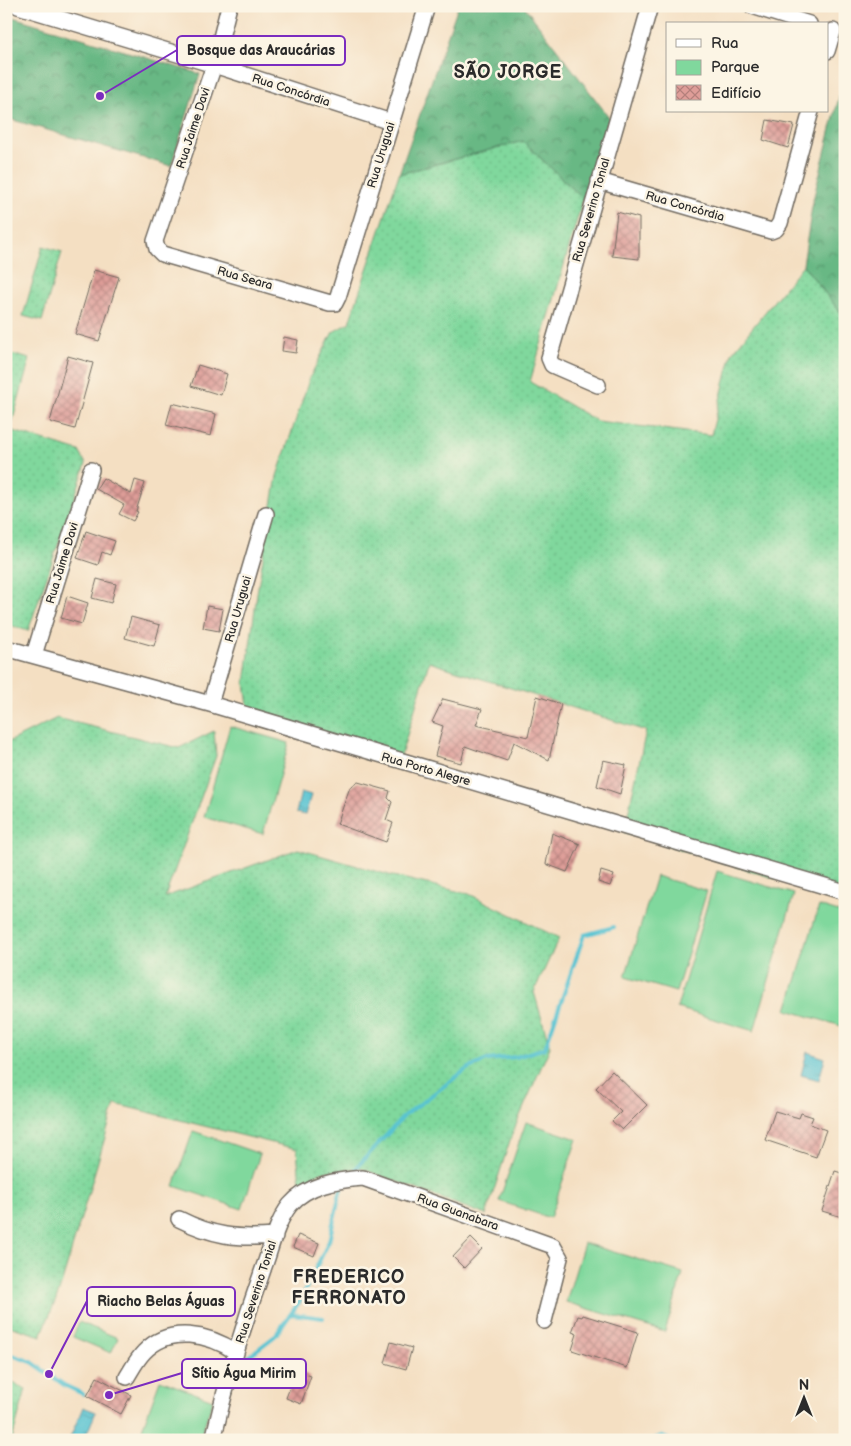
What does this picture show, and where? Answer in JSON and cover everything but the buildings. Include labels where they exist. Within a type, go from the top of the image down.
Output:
[{"type":"street","name":"Rua Jaime Davi","points":[[157,249],[155,241],[214,65],[230,6]]},
{"type":"street","name":"Rua Uruguai","points":[[335,303],[427,6]]},
{"type":"street","name":"Rua Severino Tonial","points":[[598,385],[552,365],[549,358],[650,6]]},
{"type":"street","points":[[752,6],[802,22]]},
{"type":"street","name":"Rua Concórdia","points":[[22,7],[214,65],[391,122]]},
{"type":"street","points":[[828,49],[835,32]]},
{"type":"street","name":"Rua Concórdia","points":[[599,181],[771,231],[776,229],[780,223],[811,112]]},
{"type":"street","name":"Rua Seara","points":[[157,249],[162,254],[335,303]]},
{"type":"street","name":"Rua Jaime Davi","points":[[34,655],[91,470]]},
{"type":"street","name":"Rua Uruguai","points":[[210,704],[266,514]]},
{"type":"street","name":"Rua Porto Alegre","points":[[6,648],[210,704],[845,892]]},
{"type":"street","name":"Rua Guanabara","points":[[290,1205],[307,1192],[331,1180],[363,1178],[553,1246],[560,1258],[544,1322]]},
{"type":"street","name":"Rua Severino Tonial","points":[[214,1440],[236,1352],[274,1236],[290,1205]]},
{"type":"street","points":[[179,1219],[203,1231],[220,1236],[274,1236]]},
{"type":"street","points":[[127,1377],[144,1352],[160,1340],[185,1334],[223,1343],[236,1352]]},
{"type":"green space","points":[[458,6],[524,6],[609,117],[583,199],[523,141],[399,174]]},
{"type":"green space","points":[[6,15],[200,74],[171,166],[6,118]]},
{"type":"green space","points":[[845,73],[845,318],[803,265],[813,200]]},
{"type":"green space","points":[[523,141],[583,199],[530,382],[597,421],[711,435],[732,353],[803,265],[845,318],[845,900],[624,832],[646,731],[429,662],[398,765],[250,722],[245,683],[257,593],[277,476],[310,377],[333,332],[349,323],[399,174]]},
{"type":"green space","points":[[43,246],[62,252],[42,321],[23,316]]},
{"type":"green space","points":[[11,354],[30,359],[10,430],[79,451],[86,464],[28,631],[6,624],[6,370]]},
{"type":"green space","points":[[57,718],[179,748],[214,731],[216,756],[165,897],[298,849],[389,875],[469,894],[559,938],[534,992],[550,1047],[512,1134],[486,1215],[360,1168],[321,1172],[300,1184],[297,1149],[115,1104],[59,1292],[41,1336],[6,1325],[6,743]]},
{"type":"green space","points":[[230,726],[289,743],[263,834],[204,817]]},
{"type":"green space","points":[[717,871],[794,894],[754,1031],[677,1008]]},
{"type":"green space","points":[[656,876],[707,891],[676,992],[625,977]]},
{"type":"green space","points":[[819,906],[845,914],[845,1027],[787,1010]]},
{"type":"green space","points":[[526,1122],[577,1139],[550,1218],[499,1201]]},
{"type":"green space","points":[[193,1131],[260,1154],[242,1209],[174,1186]]},
{"type":"green space","points":[[584,1243],[683,1273],[665,1332],[566,1302]]},
{"type":"green space","points":[[79,1322],[118,1338],[111,1353],[73,1337]]},
{"type":"green space","points":[[6,1380],[26,1389],[12,1440],[6,1440]]},
{"type":"green space","points":[[160,1380],[213,1400],[199,1440],[138,1440]]},
{"type":"water","points":[[301,792],[311,795],[305,815],[296,813]]},
{"type":"water","points":[[807,1052],[825,1058],[819,1080],[801,1075]]},
{"type":"water","points":[[83,1407],[96,1412],[84,1440],[70,1438]]},
{"type":"waterway","points":[[356,1168],[405,1115],[467,1069],[487,1060],[516,1057],[545,1048],[584,935],[614,927]]},
{"type":"waterway","points":[[245,1359],[275,1336],[300,1301],[329,1241],[341,1188]]},
{"type":"waterway","points":[[292,1314],[323,1318]]},
{"type":"waterway","points":[[6,1353],[32,1362],[64,1385],[83,1394]]},
{"type":"waterway","points":[[652,1440],[661,1436],[670,1440]]},
{"type":"place","name":"Bosque das Araucárias","points":[[100,96]]},
{"type":"place","name":"Riacho Belas Águas","points":[[49,1374]]},
{"type":"place","name":"Sítio Água Mirim","points":[[109,1395]]},
{"type":"district","name":"SÃO JORGE","points":[[508,72]]},
{"type":"district","name":"FREDERICO FERRONATO","points":[[349,1287]]}]
